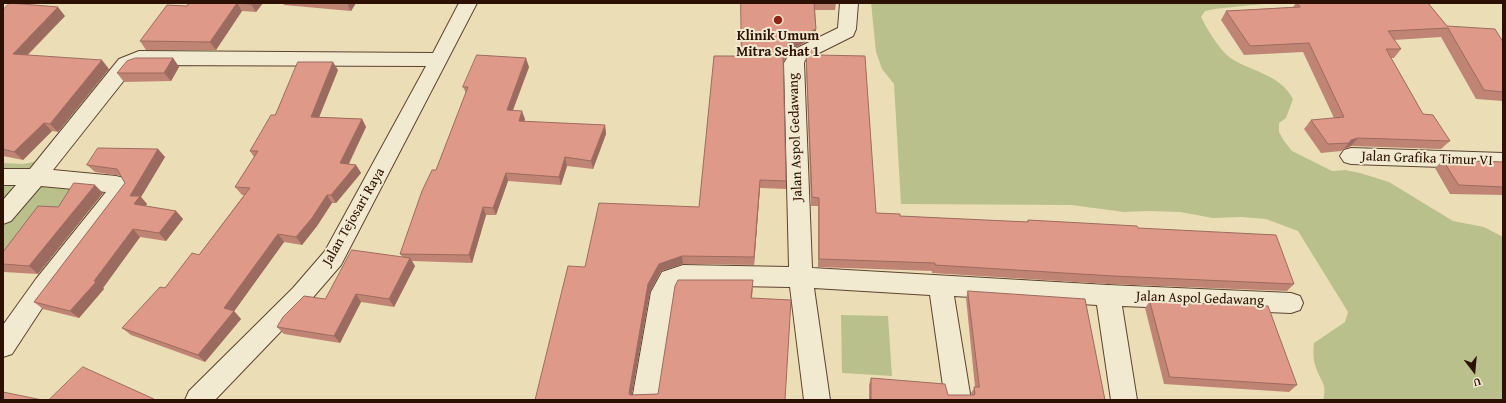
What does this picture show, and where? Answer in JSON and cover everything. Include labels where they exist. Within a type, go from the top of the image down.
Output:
[{"type":"street","name":"Jalan Tejosari Raya","points":[[198,400],[301,295],[333,258],[468,3]]},
{"type":"street","name":"Jalan Aspol Gedawang","points":[[817,400],[801,277],[794,63],[798,56],[846,32],[849,3]]},
{"type":"street","points":[[3,215],[36,177],[126,64],[139,58],[439,60]]},
{"type":"street","name":"Jalan Grafika Timur VI","points":[[1351,156],[1503,161]]},
{"type":"street","points":[[3,177],[36,177],[116,184],[120,190],[44,286],[3,346]]},
{"type":"street","name":"Jalan Aspol Gedawang","points":[[645,400],[663,292],[670,279],[683,275],[801,277],[1108,295],[1291,303]]},
{"type":"street","points":[[940,285],[958,400]]},
{"type":"street","points":[[1108,295],[1124,400]]},
{"type":"green space","points":[[871,3],[1273,3],[1214,9],[1205,11],[1201,17],[1214,40],[1227,55],[1232,59],[1274,79],[1288,91],[1293,99],[1286,118],[1279,123],[1279,132],[1292,151],[1332,171],[1345,170],[1389,182],[1453,221],[1484,227],[1503,237],[1503,400],[1323,400],[1325,390],[1314,362],[1314,343],[1345,322],[1348,312],[1298,231],[1266,219],[1241,217],[1213,218],[1180,212],[1124,212],[1071,205],[901,204],[894,84],[882,69],[876,52]]},
{"type":"green space","points":[[39,161],[13,185],[10,191],[13,194],[46,182],[88,188],[3,258],[3,163],[23,164]]},
{"type":"green space","points":[[841,315],[888,316],[892,376],[842,373]]},
{"type":"building","points":[[10,3],[58,7],[13,54],[102,60],[50,124],[44,123],[14,152],[3,149],[3,10]]},
{"type":"building","points":[[189,3],[237,3],[210,42],[140,41],[167,5],[187,6]]},
{"type":"building","points":[[741,3],[814,3],[816,29],[791,41],[783,54],[786,181],[760,180],[754,257],[682,256],[659,264],[648,284],[629,393],[630,395],[658,394],[675,286],[678,280],[753,280],[751,298],[791,300],[785,400],[535,400],[568,266],[585,267],[599,203],[699,207],[714,56],[741,56]]},
{"type":"building","points":[[1297,3],[1428,3],[1447,26],[1495,29],[1503,42],[1503,92],[1484,90],[1448,28],[1388,31],[1401,49],[1386,49],[1423,114],[1433,115],[1450,141],[1358,138],[1351,140],[1349,143],[1328,144],[1311,120],[1344,117],[1309,43],[1250,46],[1226,11],[1300,7]]},
{"type":"building","points":[[818,47],[818,55],[865,56],[876,213],[900,214],[900,216],[1028,222],[1028,220],[1137,226],[1138,228],[1276,235],[1294,284],[1113,276],[935,265],[935,263],[819,259],[819,198],[812,197],[806,54],[807,52]]},
{"type":"building","points":[[477,55],[526,58],[507,110],[522,111],[519,121],[605,125],[591,161],[565,157],[559,177],[506,173],[493,208],[483,207],[469,255],[400,254],[422,191],[432,170],[436,170],[468,87],[463,87]]},
{"type":"building","points":[[136,58],[173,58],[164,73],[117,73],[127,61]]},
{"type":"building","points":[[298,62],[333,62],[311,117],[362,119],[340,163],[356,165],[331,195],[327,195],[312,218],[296,237],[278,234],[224,308],[234,311],[198,355],[122,328],[160,287],[165,288],[192,253],[199,255],[250,188],[235,187],[258,151],[250,151],[271,115],[275,115]]},
{"type":"building","points":[[98,148],[158,149],[130,196],[140,196],[134,204],[176,211],[159,233],[133,229],[94,281],[96,282],[70,311],[34,302],[125,183],[117,169],[87,165]]},
{"type":"building","points":[[1443,160],[1503,162],[1503,187],[1459,185]]},
{"type":"building","points":[[74,183],[95,185],[29,266],[3,264],[3,252],[38,206],[58,207]]},
{"type":"building","points":[[352,250],[410,258],[389,299],[356,294],[334,336],[277,327],[283,317],[304,296],[325,299]]},
{"type":"building","points":[[968,291],[1085,299],[1105,400],[871,400],[871,378],[945,384],[948,395],[975,394],[974,387],[979,387]]},
{"type":"building","points":[[1150,301],[1268,306],[1297,385],[1170,377]]},
{"type":"building","points":[[83,367],[154,399],[154,400],[49,400]]},
{"type":"building","points":[[3,392],[42,400],[3,400]]},
{"type":"place","name":"Klinik Umum Mitra Sehat 1","points":[[778,20]]}]
